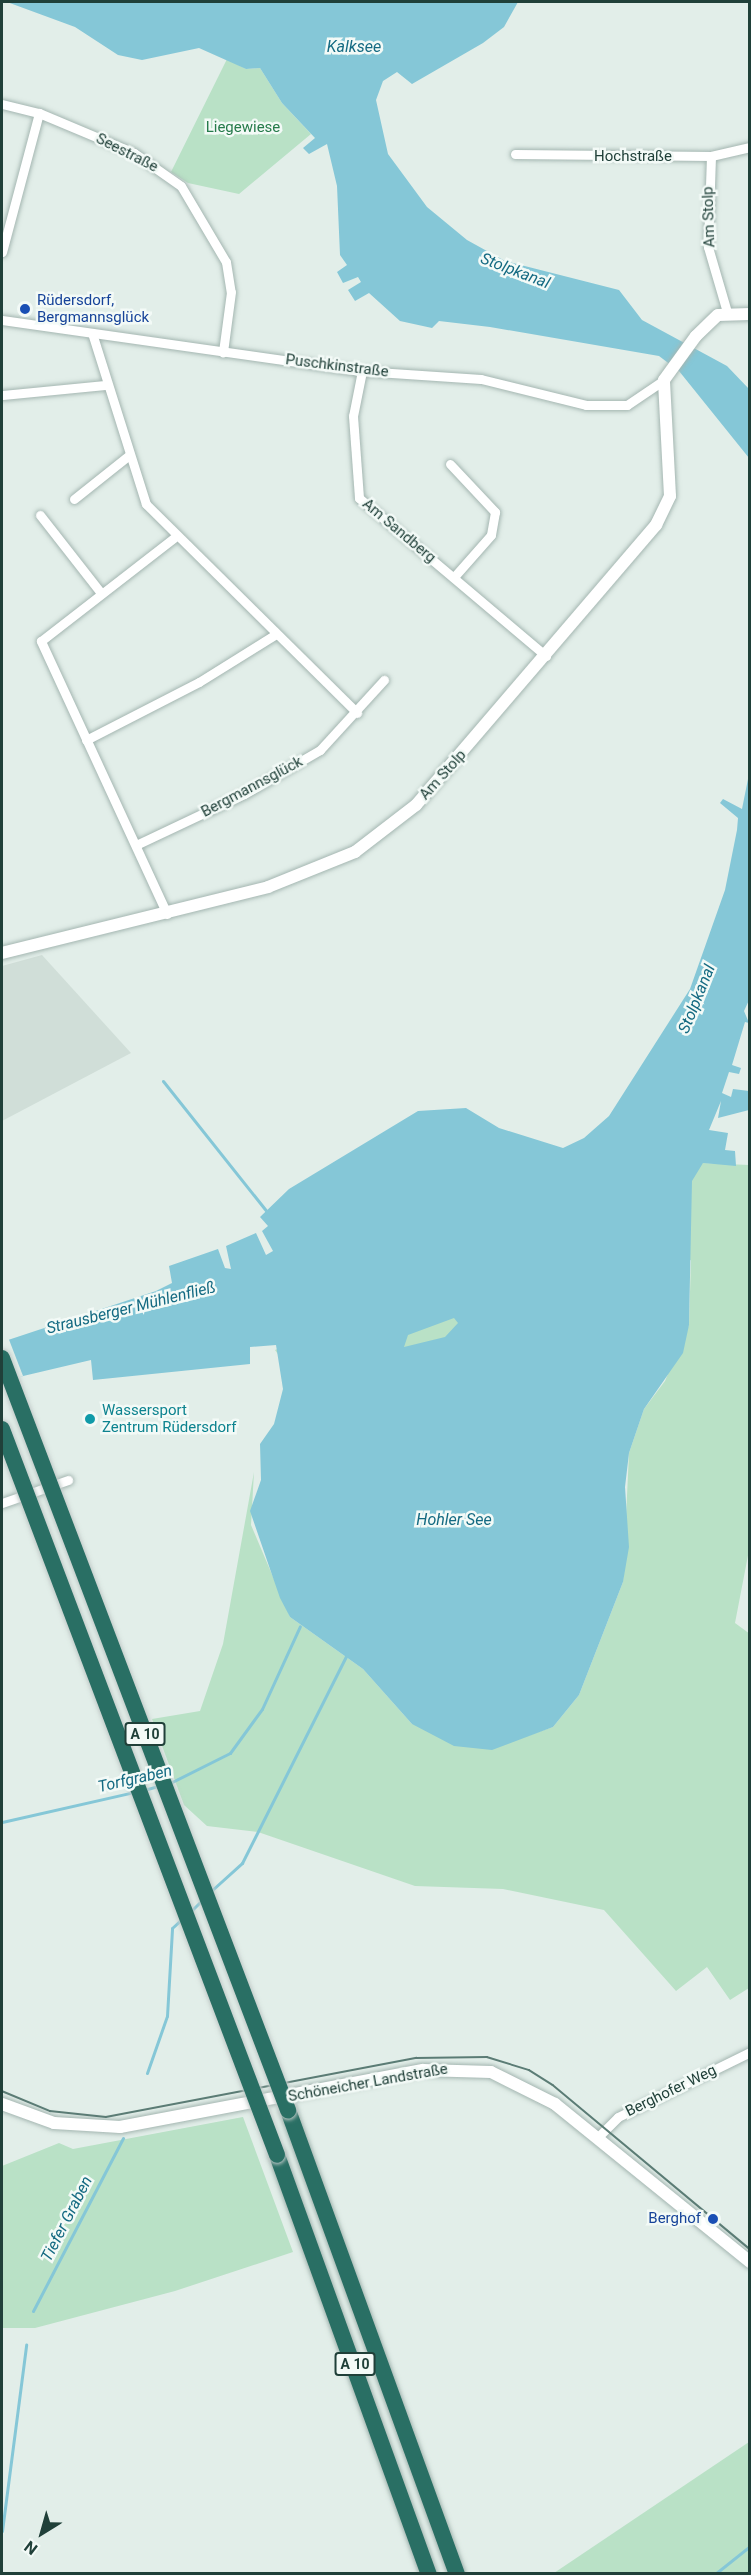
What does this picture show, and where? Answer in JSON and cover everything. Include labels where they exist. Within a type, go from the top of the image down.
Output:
[{"type":"highway","name":"A 10","points":[[2,1358],[288,2110],[457,2574]]},
{"type":"highway","name":"A 10","points":[[2,1429],[277,2155],[429,2574]]},
{"type":"highway","points":[[452,2557],[465,2574]]},
{"type":"main road","points":[[666,377],[696,336],[727,312],[750,314]]},
{"type":"main road","name":"Am Stolp","points":[[2,953],[167,914],[268,887],[354,852],[428,794],[665,512],[672,464],[666,377]]},
{"type":"main road","name":"Schöneicher Landstraße","points":[[2,2103],[54,2123],[120,2127],[457,2067],[529,2086],[598,2138],[750,2262]]},
{"type":"street","name":"Seestraße","points":[[2,104],[39,113],[134,153],[192,198],[230,278],[223,352]]},
{"type":"street","points":[[2,252],[39,113]]},
{"type":"street","name":"Hochstraße","points":[[515,154],[711,156],[750,147]]},
{"type":"street","name":"Am Stolp","points":[[711,156],[708,247],[727,312]]},
{"type":"street","name":"Puschkinstraße","points":[[2,321],[362,371],[481,378],[616,408],[654,391],[666,377]]},
{"type":"street","points":[[92,333],[128,456],[146,504],[174,538],[357,713]]},
{"type":"street","name":"Am Sandberg","points":[[362,371],[353,416],[359,498],[546,656]]},
{"type":"street","points":[[2,395],[106,385]]},
{"type":"street","points":[[74,499],[128,456]]},
{"type":"street","points":[[450,464],[495,512],[491,535],[454,577]]},
{"type":"street","points":[[40,515],[101,593]]},
{"type":"street","points":[[167,914],[41,641],[174,538]]},
{"type":"street","points":[[86,740],[199,682],[276,634]]},
{"type":"street","name":"Bergmannsglück","points":[[136,845],[244,794],[320,750],[357,713],[384,680]]},
{"type":"street","points":[[2,1503],[68,1480]]},
{"type":"street","name":"Berghofer Weg","points":[[598,2138],[618,2117],[750,2052]]},
{"type":"shaded area","points":[[42,955],[131,1053],[2,1121],[2,966]]},
{"type":"green space","name":"Liegewiese","points":[[227,59],[246,69],[260,68],[282,103],[311,134],[239,194],[188,183],[171,172]]},
{"type":"green space","points":[[703,1163],[749,1165],[750,1545],[735,1623],[750,1634],[749,1988],[730,2000],[707,1967],[676,1991],[604,1910],[503,1889],[415,1886],[258,1832],[207,1826],[184,1805],[152,1719],[200,1711],[223,1644],[254,1472],[251,1525],[290,1617],[363,1669],[412,1724],[524,1737],[553,1727],[579,1695],[623,1582],[629,1453],[644,1409],[665,1381],[689,1325],[691,1260],[608,1293],[283,1389],[282,1360],[275,1350]]},
{"type":"green space","points":[[243,2117],[293,2252],[175,2291],[35,2328],[2,2328],[2,2166],[59,2143],[73,2149]]},
{"type":"green space","points":[[749,2442],[749,2573],[554,2573]]},
{"type":"water","points":[[7,2],[518,2],[504,27],[483,43],[412,84],[397,72],[383,81],[376,100],[388,154],[427,207],[467,240],[505,261],[619,290],[642,320],[727,366],[749,389],[749,458],[679,371],[659,356],[490,327],[439,321],[432,328],[400,321],[369,293],[355,301],[348,290],[361,282],[358,277],[343,283],[337,272],[347,265],[340,255],[337,186],[327,144],[309,154],[303,148],[315,138],[282,103],[260,68],[246,69],[199,48],[142,60],[118,55],[75,27]]},
{"type":"water","name":"Hohler See","points":[[749,774],[750,998],[744,1011],[749,1023],[745,1022],[732,1065],[741,1068],[739,1074],[729,1072],[722,1093],[731,1097],[733,1089],[749,1091],[749,1110],[718,1118],[721,1101],[709,1130],[728,1133],[725,1150],[735,1151],[736,1166],[703,1163],[692,1181],[689,1325],[683,1353],[644,1409],[629,1453],[625,1487],[629,1547],[623,1582],[579,1695],[553,1727],[492,1750],[454,1746],[412,1724],[363,1669],[290,1617],[280,1598],[250,1511],[261,1480],[260,1444],[274,1424],[283,1389],[276,1345],[250,1347],[250,1364],[93,1380],[91,1360],[2,1381],[2,1342],[156,1291],[172,1283],[169,1266],[218,1249],[225,1268],[231,1269],[226,1246],[256,1233],[266,1255],[273,1251],[262,1231],[268,1226],[260,1217],[289,1189],[418,1111],[466,1108],[499,1128],[563,1148],[584,1138],[609,1116],[690,989],[725,890],[737,830],[738,818],[720,803],[723,799],[742,809]],"holes":[[[454,1318],[458,1323],[445,1337],[404,1347],[408,1335]]]},
{"type":"pier","points":[[8,1337],[23,1376],[2,1384],[2,1339]]},
{"type":"waterway","points":[[163,1081],[268,1213]]},
{"type":"waterway","name":"Torfgraben","points":[[170,1783],[230,1753],[262,1709],[300,1626]]},
{"type":"waterway","points":[[211,1891],[242,1863],[346,1656]]},
{"type":"waterway","name":"Torfgraben","points":[[144,1790],[158,1786]]},
{"type":"waterway","name":"Torfgraben","points":[[2,1822],[134,1792]]},
{"type":"waterway","points":[[190,1912],[202,1900]]},
{"type":"waterway","points":[[147,2073],[167,2016],[172,1928],[181,1920]]},
{"type":"waterway","name":"Tiefer Graben","points":[[33,2311],[123,2138]]},
{"type":"waterway","name":"Tiefer Graben","points":[[2,2531],[26,2345]]},
{"type":"waterway","points":[[715,2574],[750,2546]]},
{"type":"tram line","points":[[2,2091],[50,2111],[106,2117],[416,2058],[487,2057],[529,2070],[553,2085],[750,2249]]},
{"type":"place","name":"Rüdersdorf, Bergmannsglück","points":[[25,309]]},
{"type":"place","name":"Wassersport Zentrum Rüdersdorf","points":[[90,1419]]},
{"type":"place","name":"Berghof","points":[[713,2219]]},
{"type":"water label","name":"Kalksee","points":[[354,47]]},
{"type":"water label","name":"Stolpkanal","points":[[515,271]]},
{"type":"water label","name":"Stolpkanal","points":[[697,999]]},
{"type":"water label","name":"Strausberger Mühlenfließ","points":[[131,1308]]}]
